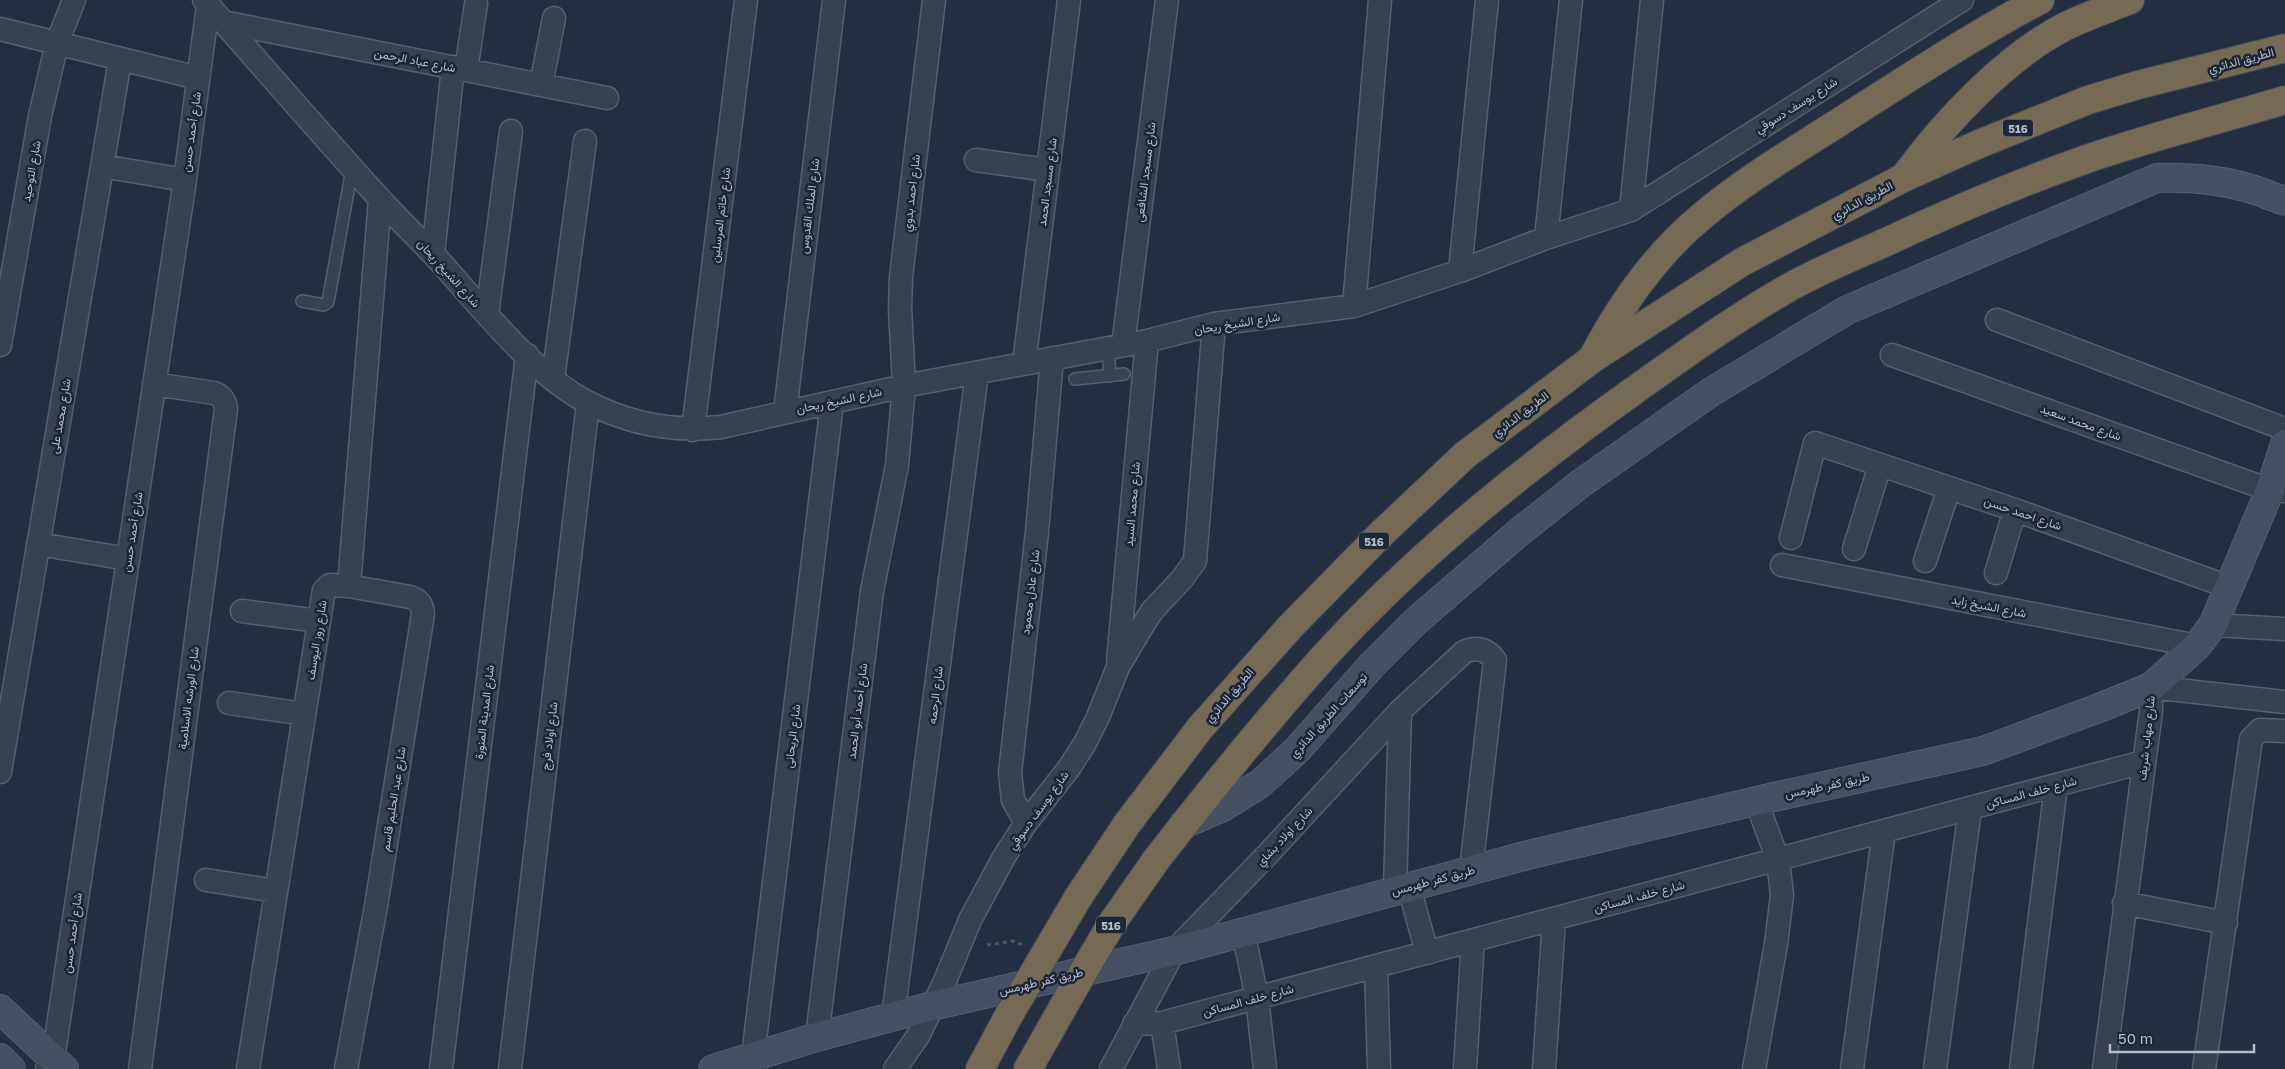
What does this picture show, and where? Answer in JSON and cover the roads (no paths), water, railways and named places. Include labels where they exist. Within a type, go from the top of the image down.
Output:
[{"type":"highway","points":[[1592,359],[1621,308],[1638,283],[1678,238],[1706,212],[1749,181],[1946,54],[2002,20],[2040,0]]},
{"type":"highway","points":[[1903,178],[1950,120],[2004,70],[2065,27],[2130,0]]},
{"type":"highway","name":"الطريق الدائري","points":[[980,1069],[1009,1015],[1079,896],[1127,824],[1200,728],[1290,627],[1382,533],[1465,455],[1592,359],[1742,262],[1903,178],[1979,144],[2088,100],[2138,85],[2285,48]]},
{"type":"highway","name":"516","points":[[1028,1069],[1112,923],[1156,860],[1240,754],[1322,659],[1414,566],[1474,512],[1603,412],[1684,355],[1784,290],[1874,247],[1944,215],[2051,172],[2160,136],[2285,100]]},
{"type":"street","name":"شارع التوحيد","points":[[0,345],[40,116],[57,43],[74,0]]},
{"type":"street","name":"شارع خاتم المرسلين","points":[[693,430],[746,0]]},
{"type":"street","name":"شارع الملك القدوس","points":[[785,412],[834,0]]},
{"type":"street","name":"شارع احمد بدوي","points":[[904,386],[900,308],[901,277],[934,0]]},
{"type":"street","name":"شارع مسجد الحمد","points":[[1024,364],[1069,0]]},
{"type":"street","name":"شارع مسجد الشافعى","points":[[1116,346],[1167,0]]},
{"type":"street","points":[[1354,306],[1380,0]]},
{"type":"street","points":[[1460,271],[1487,0]]},
{"type":"street","points":[[1546,238],[1572,0]]},
{"type":"street","points":[[1630,210],[1652,0]]},
{"type":"street","name":"شارع يوسف دسوقي","points":[[1630,210],[1962,0]]},
{"type":"street","name":"شارع الشيخ ريحان","points":[[206,2],[380,199],[527,355],[553,379],[588,403],[623,417],[657,426],[693,430],[721,427],[785,412],[832,404],[904,386],[1147,341],[1214,324],[1354,306],[1460,271],[1546,238],[1630,210]]},
{"type":"street","name":"شارع أحمد حسن","points":[[55,1066],[185,180],[206,2]]},
{"type":"street","points":[[433,254],[460,68],[476,4]]},
{"type":"street","points":[[540,85],[554,18]]},
{"type":"street","name":"شارع عباد الرحمن","points":[[223,22],[607,98]]},
{"type":"street","points":[[0,28],[120,60],[198,78]]},
{"type":"street","name":"شارع محمد على","points":[[0,772],[120,60]]},
{"type":"street","points":[[487,314],[511,131]]},
{"type":"street","points":[[553,379],[585,141]]},
{"type":"street","points":[[976,160],[1048,170]]},
{"type":"street","points":[[102,166],[185,180]]},
{"type":"street","name":"توسعات الطريق الدائري","points":[[1184,824],[1242,797],[1280,767],[1415,622],[1518,533],[1645,436],[1736,376],[1847,310],[2157,178],[2192,177],[2219,181],[2247,187],[2285,201]]},
{"type":"street","points":[[349,586],[380,199]]},
{"type":"street","points":[[1997,320],[2285,429]]},
{"type":"street","name":"شارع يوسف دسوقي","points":[[895,1069],[918,1036],[945,981],[955,952],[982,896],[1026,823],[1069,768],[1085,744],[1118,667],[1152,611],[1182,579],[1195,561],[1214,324]]},
{"type":"street","name":"شارع محمد السيد","points":[[1118,667],[1147,341]]},
{"type":"street","name":"شارع المدينة المنورة","points":[[441,1069],[527,355]]},
{"type":"street","name":"شارع محمد سعيد","points":[[1892,355],[2277,491]]},
{"type":"street","name":"شارع عادل محمود","points":[[1026,823],[1013,800],[1010,773],[1037,532],[1052,358]]},
{"type":"street","name":"شارع الرحمه","points":[[894,1016],[977,373]]},
{"type":"street","name":"شارع الورشه الاسلامية","points":[[140,1069],[226,409],[225,402],[221,396],[214,392],[154,384]]},
{"type":"street","name":"شارع أحمد أبو الحمد","points":[[817,1038],[872,591],[896,474],[904,386]]},
{"type":"street","name":"شارع اولاد فرج","points":[[510,1069],[588,403]]},
{"type":"street","name":"شارع الريحانى","points":[[755,1063],[832,404]]},
{"type":"street","name":"شارع احمد حسن","points":[[1791,538],[1815,443],[2015,510],[2229,587]]},
{"type":"street","name":"شارع مهاب شريف","points":[[2104,1069],[2124,904],[2151,711],[2151,687],[2197,646],[2213,625],[2229,587],[2277,491],[2285,444]]},
{"type":"street","points":[[1854,549],[1880,465]]},
{"type":"street","points":[[1925,561],[1949,488]]},
{"type":"street","points":[[1996,573],[2015,510]]},
{"type":"street","points":[[38,544],[128,559]]},
{"type":"street","name":"شارع الشيخ زايد","points":[[1782,565],[2197,646]]},
{"type":"street","name":"شارع روز اليوسف","points":[[248,1069],[324,590],[330,585],[349,586]]},
{"type":"street","name":"شارع عبد الحليم قاسم","points":[[346,1069],[376,906],[423,614],[422,606],[417,600],[410,597],[349,586]]},
{"type":"street","points":[[242,611],[319,621]]},
{"type":"street","points":[[2213,625],[2285,629]]},
{"type":"street","name":"شارع اولاد بشاي","points":[[1112,1069],[1174,951],[1266,856],[1400,711],[1464,652],[1482,650],[1495,660],[1470,870]]},
{"type":"street","points":[[2151,687],[2285,702]]},
{"type":"street","name":"طريق كفر طهرمس","points":[[713,1069],[755,1063],[817,1038],[932,1006],[1174,951],[1470,870],[1756,801],[1983,751],[2151,687]]},
{"type":"street","points":[[229,703],[304,714]]},
{"type":"street","points":[[1400,711],[1402,889],[1427,953]]},
{"type":"street","points":[[2204,1069],[2226,923],[2250,739],[2260,730],[2285,731]]},
{"type":"street","name":"شارع خلف المساكن","points":[[1134,1024],[1162,1023],[2143,762]]},
{"type":"street","points":[[2021,1069],[2056,786]]},
{"type":"street","points":[[1754,1069],[1781,913],[1782,895],[1778,860],[1756,801]]},
{"type":"street","points":[[1935,1069],[1970,808]]},
{"type":"street","points":[[1852,1069],[1884,831]]},
{"type":"street","points":[[206,880],[276,891]]},
{"type":"street","points":[[2124,904],[2226,923]]},
{"type":"street","points":[[1544,1069],[1554,919]]},
{"type":"street","points":[[1243,931],[1257,998],[1264,1069]]},
{"type":"street","points":[[1465,1069],[1473,940]]},
{"type":"street","points":[[1376,966],[1379,1069]]},
{"type":"street","points":[[0,1009],[55,1066]]},
{"type":"street","points":[[1162,1023],[1169,1069]]},
{"type":"street","points":[[0,1058],[11,1069]]},
{"type":"lane","points":[[302,301],[324,305],[329,300],[352,168]]},
{"type":"lane","points":[[1110,376],[1116,346]]},
{"type":"lane","points":[[1075,379],[1124,374]]}]
